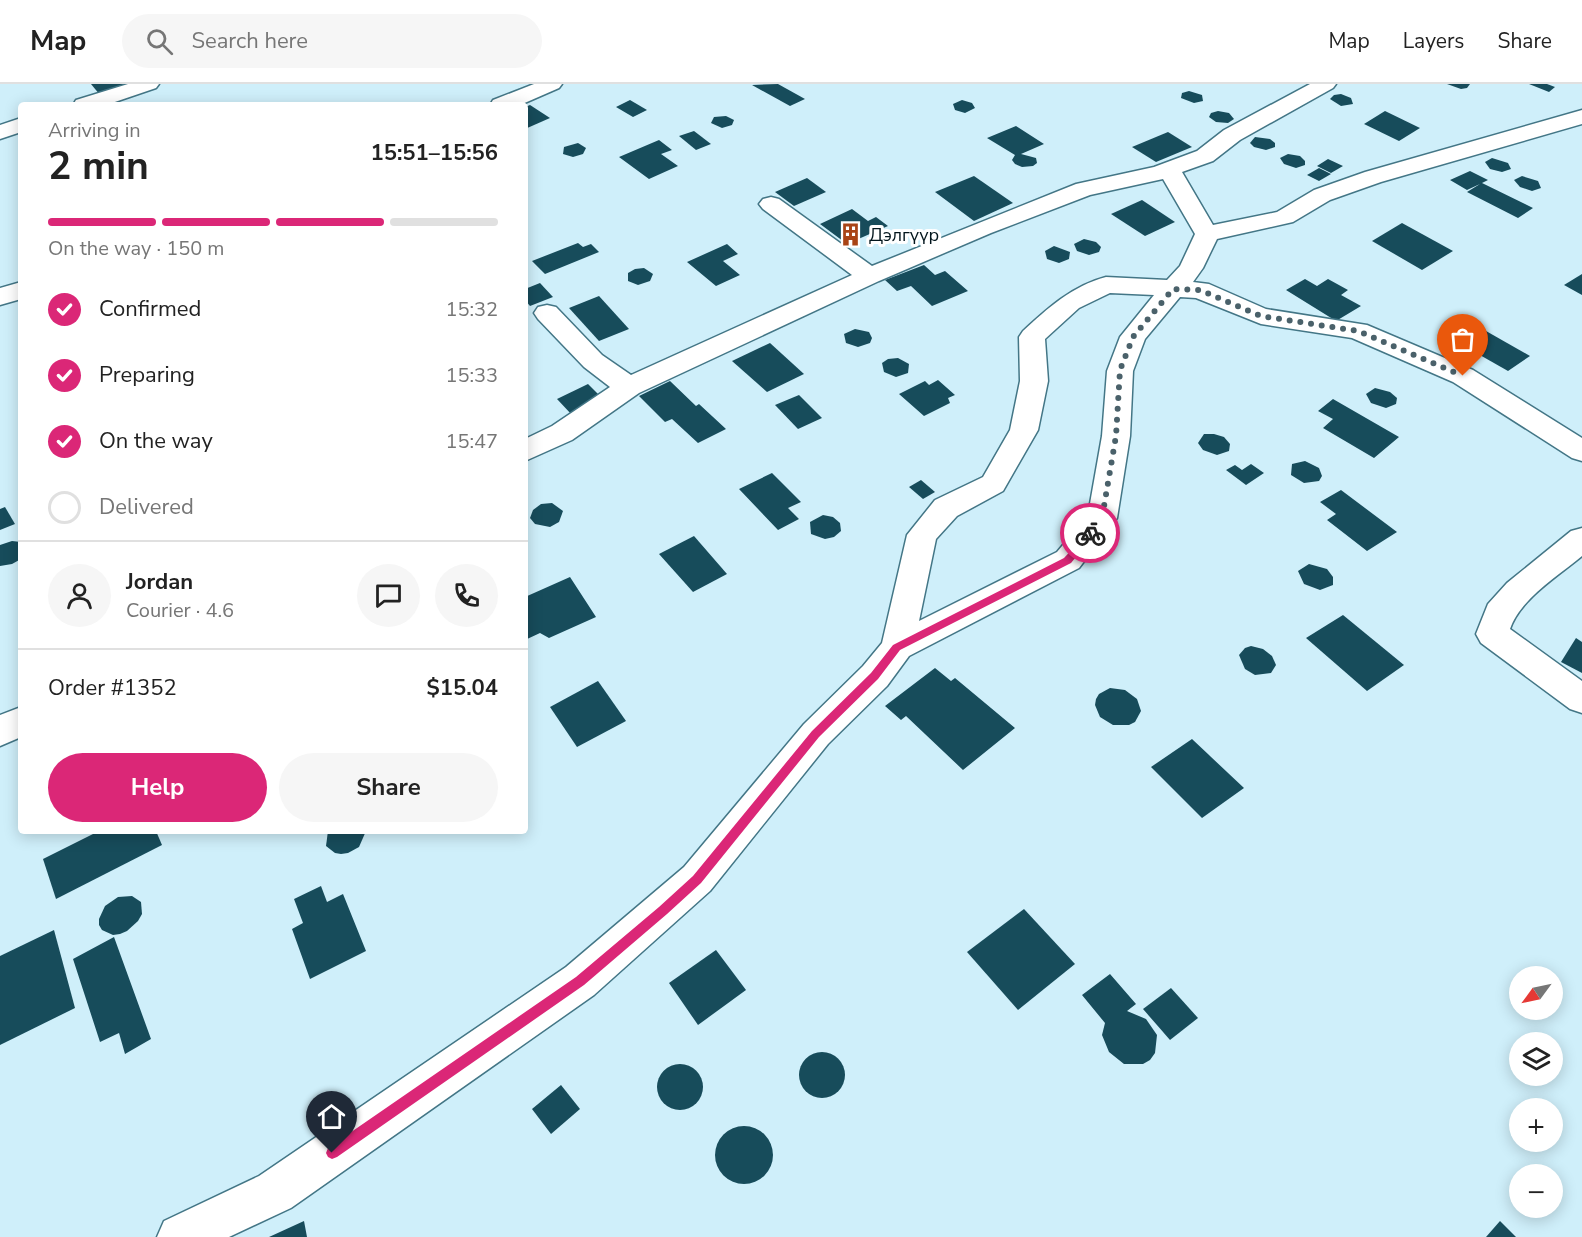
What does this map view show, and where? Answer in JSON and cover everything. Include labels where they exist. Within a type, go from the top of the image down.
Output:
[{"type":"street","points":[[93,102],[149,84]]},
{"type":"street","points":[[508,102],[552,84]]},
{"type":"street","points":[[528,450],[562,433],[629,387],[870,276],[982,228],[1084,189],[1169,169],[1205,156],[1232,135],[1326,84]]},
{"type":"street","points":[[1207,234],[1285,217],[1322,195],[1373,177],[1582,117]]},
{"type":"street","points":[[0,132],[18,126]]},
{"type":"street","points":[[1169,169],[1189,207],[1207,234]]},
{"type":"street","points":[[771,204],[870,276]]},
{"type":"street","points":[[897,647],[1068,560],[1102,518],[1116,436],[1120,370],[1133,337],[1191,268],[1207,234]]},
{"type":"street","points":[[180,1237],[275,1192],[580,981],[697,879],[816,734],[875,676],[897,647],[922,535],[946,508],[993,484],[1024,430],[1034,381],[1032,337],[1070,302],[1106,285],[1200,290],[1269,318],[1358,331],[1463,376],[1582,451]]},
{"type":"street","points":[[0,297],[18,291]]},
{"type":"street","points":[[547,313],[593,361],[629,387]]},
{"type":"street","points":[[1582,539],[1518,592],[1499,613],[1492,634],[1582,699]]},
{"type":"street","points":[[0,731],[18,722]]},
{"type":"building","points":[[91,84],[124,84],[126,86],[100,95]]},
{"type":"building","points":[[778,84],[805,99],[790,106],[752,85]]},
{"type":"building","points":[[1447,84],[1470,84],[1467,88],[1461,89]]},
{"type":"building","points":[[1529,84],[1547,84],[1555,87],[1549,92]]},
{"type":"building","points":[[1189,91],[1202,95],[1203,101],[1194,103],[1181,98],[1182,93]]},
{"type":"building","points":[[1341,94],[1351,98],[1353,104],[1341,106],[1330,99],[1334,95]]},
{"type":"building","points":[[630,100],[647,110],[633,117],[616,107]]},
{"type":"building","points":[[962,100],[972,103],[975,108],[965,113],[955,110],[953,104]]},
{"type":"building","points":[[530,105],[550,118],[528,128],[528,106]]},
{"type":"building","points":[[1218,111],[1229,113],[1234,119],[1228,123],[1216,122],[1209,117],[1211,113]]},
{"type":"building","points":[[1385,111],[1420,128],[1399,141],[1364,124]]},
{"type":"building","points":[[726,116],[734,120],[732,125],[722,128],[711,123],[714,117]]},
{"type":"building","points":[[1016,126],[1044,144],[1021,154],[1036,158],[1037,163],[1033,166],[1022,167],[1015,164],[1012,160],[1015,155],[987,138]]},
{"type":"building","points":[[694,131],[711,144],[696,150],[679,136]]},
{"type":"building","points":[[1168,132],[1192,147],[1156,162],[1132,147]]},
{"type":"building","points":[[1255,137],[1270,139],[1275,143],[1275,147],[1266,150],[1254,147],[1250,143]]},
{"type":"building","points":[[659,140],[672,150],[661,154],[678,166],[649,179],[619,157]]},
{"type":"building","points":[[578,143],[586,148],[583,154],[573,157],[563,154],[564,147]]},
{"type":"building","points":[[1288,154],[1300,156],[1305,161],[1305,165],[1296,168],[1284,164],[1280,158]]},
{"type":"building","points":[[1492,158],[1508,163],[1511,169],[1502,172],[1490,169],[1485,162]]},
{"type":"building","points":[[1328,159],[1343,166],[1331,173],[1317,166]]},
{"type":"building","points":[[1319,168],[1331,174],[1319,181],[1307,175]]},
{"type":"building","points":[[1470,171],[1488,180],[1482,183],[1533,208],[1518,218],[1467,192],[1480,184],[1467,190],[1450,180]]},
{"type":"building","points":[[974,176],[1013,203],[974,221],[935,192]]},
{"type":"building","points":[[1522,176],[1538,181],[1541,188],[1532,191],[1520,187],[1514,180]]},
{"type":"building","points":[[807,178],[826,192],[794,206],[775,192]]},
{"type":"building","points":[[1142,200],[1175,222],[1145,236],[1111,214]]},
{"type":"building","name":"Дэлгүүр","points":[[852,209],[868,221],[876,217],[888,226],[847,244],[820,224]]},
{"type":"building","points":[[1402,223],[1453,251],[1422,270],[1372,241]]},
{"type":"building","points":[[1084,239],[1096,242],[1101,247],[1099,252],[1089,255],[1077,251],[1074,244]]},
{"type":"building","points":[[578,243],[583,247],[591,244],[599,252],[545,274],[532,261]]},
{"type":"building","points":[[727,244],[738,254],[723,261],[740,275],[716,286],[687,262]]},
{"type":"building","points":[[1054,246],[1070,252],[1069,259],[1059,263],[1047,259],[1045,251]]},
{"type":"building","points":[[924,265],[935,275],[945,271],[968,291],[932,306],[911,286],[897,291],[885,280]]},
{"type":"building","points":[[644,268],[653,274],[650,281],[638,285],[628,281],[628,273]]},
{"type":"building","points":[[1582,274],[1582,295],[1564,285]]},
{"type":"building","points":[[1305,279],[1317,286],[1328,279],[1348,290],[1341,295],[1361,306],[1336,321],[1286,290]]},
{"type":"building","points":[[540,283],[553,297],[530,306],[528,288]]},
{"type":"building","points":[[599,296],[629,329],[599,341],[569,308]]},
{"type":"building","points":[[855,329],[869,332],[872,338],[870,343],[858,347],[846,343],[844,334]]},
{"type":"building","points":[[1486,331],[1530,356],[1508,371],[1464,346]]},
{"type":"building","points":[[770,343],[804,374],[767,392],[732,361]]},
{"type":"building","points":[[898,358],[909,364],[908,373],[896,377],[884,372],[882,363],[888,359]]},
{"type":"building","points":[[938,380],[955,395],[948,398],[950,403],[924,416],[899,394],[925,381],[929,385]]},
{"type":"building","points":[[670,381],[696,406],[699,404],[726,429],[698,443],[672,419],[665,422],[639,396]]},
{"type":"building","points":[[588,384],[603,399],[572,415],[557,399]]},
{"type":"building","points":[[1375,388],[1390,392],[1397,398],[1396,404],[1386,408],[1371,403],[1366,394]]},
{"type":"building","points":[[799,395],[822,418],[798,429],[775,405]]},
{"type":"building","points":[[1333,399],[1399,437],[1374,458],[1323,428],[1333,419],[1318,411]]},
{"type":"building","points":[[1204,434],[1224,437],[1230,444],[1229,451],[1217,455],[1203,450],[1198,443]]},
{"type":"building","points":[[1305,461],[1319,468],[1322,476],[1319,481],[1304,483],[1291,475],[1292,464]]},
{"type":"building","points":[[1251,464],[1264,473],[1246,485],[1226,470],[1235,465],[1242,470]]},
{"type":"building","points":[[772,473],[801,502],[788,508],[799,519],[778,530],[739,489]]},
{"type":"building","points":[[921,480],[935,492],[923,499],[909,487]]},
{"type":"building","points":[[1341,490],[1397,532],[1367,551],[1327,520],[1336,514],[1320,502]]},
{"type":"building","points":[[552,503],[563,511],[559,522],[550,527],[535,524],[530,518],[533,510],[541,504]]},
{"type":"building","points":[[5,507],[15,524],[0,530],[0,509]]},
{"type":"building","points":[[823,515],[833,517],[840,523],[841,531],[834,537],[825,539],[811,534],[810,522]]},
{"type":"building","points":[[694,536],[727,574],[693,592],[659,554]]},
{"type":"building","points":[[18,542],[18,561],[0,566],[0,545]]},
{"type":"building","points":[[1309,564],[1327,569],[1333,577],[1333,585],[1320,590],[1304,584],[1298,571]]},
{"type":"building","points":[[570,577],[596,617],[549,638],[540,633],[528,639],[528,596]]},
{"type":"building","points":[[1343,615],[1404,665],[1367,691],[1306,638]]},
{"type":"building","points":[[1576,638],[1582,642],[1582,673],[1561,662]]},
{"type":"building","points":[[1251,646],[1263,649],[1272,656],[1276,665],[1271,673],[1255,675],[1245,669],[1239,655],[1245,648]]},
{"type":"building","points":[[935,668],[951,681],[955,678],[1015,728],[963,770],[906,716],[901,720],[885,706]]},
{"type":"building","points":[[598,681],[626,721],[577,747],[550,707]]},
{"type":"building","points":[[1110,688],[1125,690],[1137,699],[1141,711],[1135,722],[1129,725],[1113,725],[1100,717],[1095,705],[1096,699],[1099,694]]},
{"type":"building","points":[[1192,739],[1244,788],[1202,818],[1151,767]]},
{"type":"building","points":[[93,834],[157,834],[162,845],[56,899],[43,859]]},
{"type":"building","points":[[328,834],[365,834],[359,847],[348,853],[335,853],[326,846]]},
{"type":"building","points":[[321,886],[327,902],[343,894],[366,951],[310,979],[292,929],[303,923],[294,899]]},
{"type":"building","points":[[132,896],[141,902],[142,914],[138,921],[120,934],[113,935],[102,930],[99,919],[105,906],[118,897]]},
{"type":"building","points":[[1024,909],[1075,964],[1018,1010],[967,952]]},
{"type":"building","points":[[54,930],[75,1008],[0,1045],[0,956]]},
{"type":"building","points":[[114,937],[151,1039],[125,1054],[119,1033],[100,1042],[73,959]]},
{"type":"building","points":[[716,950],[746,990],[698,1025],[669,983]]},
{"type":"building","points":[[1110,974],[1136,1004],[1127,1011],[1146,1019],[1157,1035],[1155,1053],[1143,1064],[1124,1064],[1109,1052],[1102,1035],[1105,1023],[1082,995]]},
{"type":"building","points":[[1171,988],[1198,1018],[1170,1040],[1143,1009]]},
{"type":"building","points":[[822,1052],[838,1059],[845,1075],[838,1091],[822,1098],[806,1091],[799,1075],[806,1059]]},
{"type":"building","points":[[680,1064],[696,1071],[703,1087],[696,1103],[680,1110],[664,1103],[657,1087],[664,1071]]},
{"type":"building","points":[[561,1085],[580,1109],[551,1134],[532,1109]]},
{"type":"building","points":[[738,1126],[750,1126],[760,1130],[769,1139],[773,1161],[765,1176],[750,1184],[738,1184],[728,1180],[719,1171],[715,1161],[715,1149],[719,1139],[728,1130]]},
{"type":"building","points":[[304,1221],[307,1237],[269,1237]]},
{"type":"building","points":[[1500,1221],[1516,1237],[1486,1237]]},
{"type":"way so far","points":[[1090,533],[1102,518],[1116,436],[1120,370],[1133,337],[1173,289],[1200,290],[1261,316],[1358,331],[1463,376]]},
{"type":"place","name":"Дэлгүүр","points":[[851,235]]},
{"type":"route","points":[[332,1153],[580,981],[663,910],[697,879],[816,734],[875,676],[897,647],[1068,560],[1090,533]]}]
